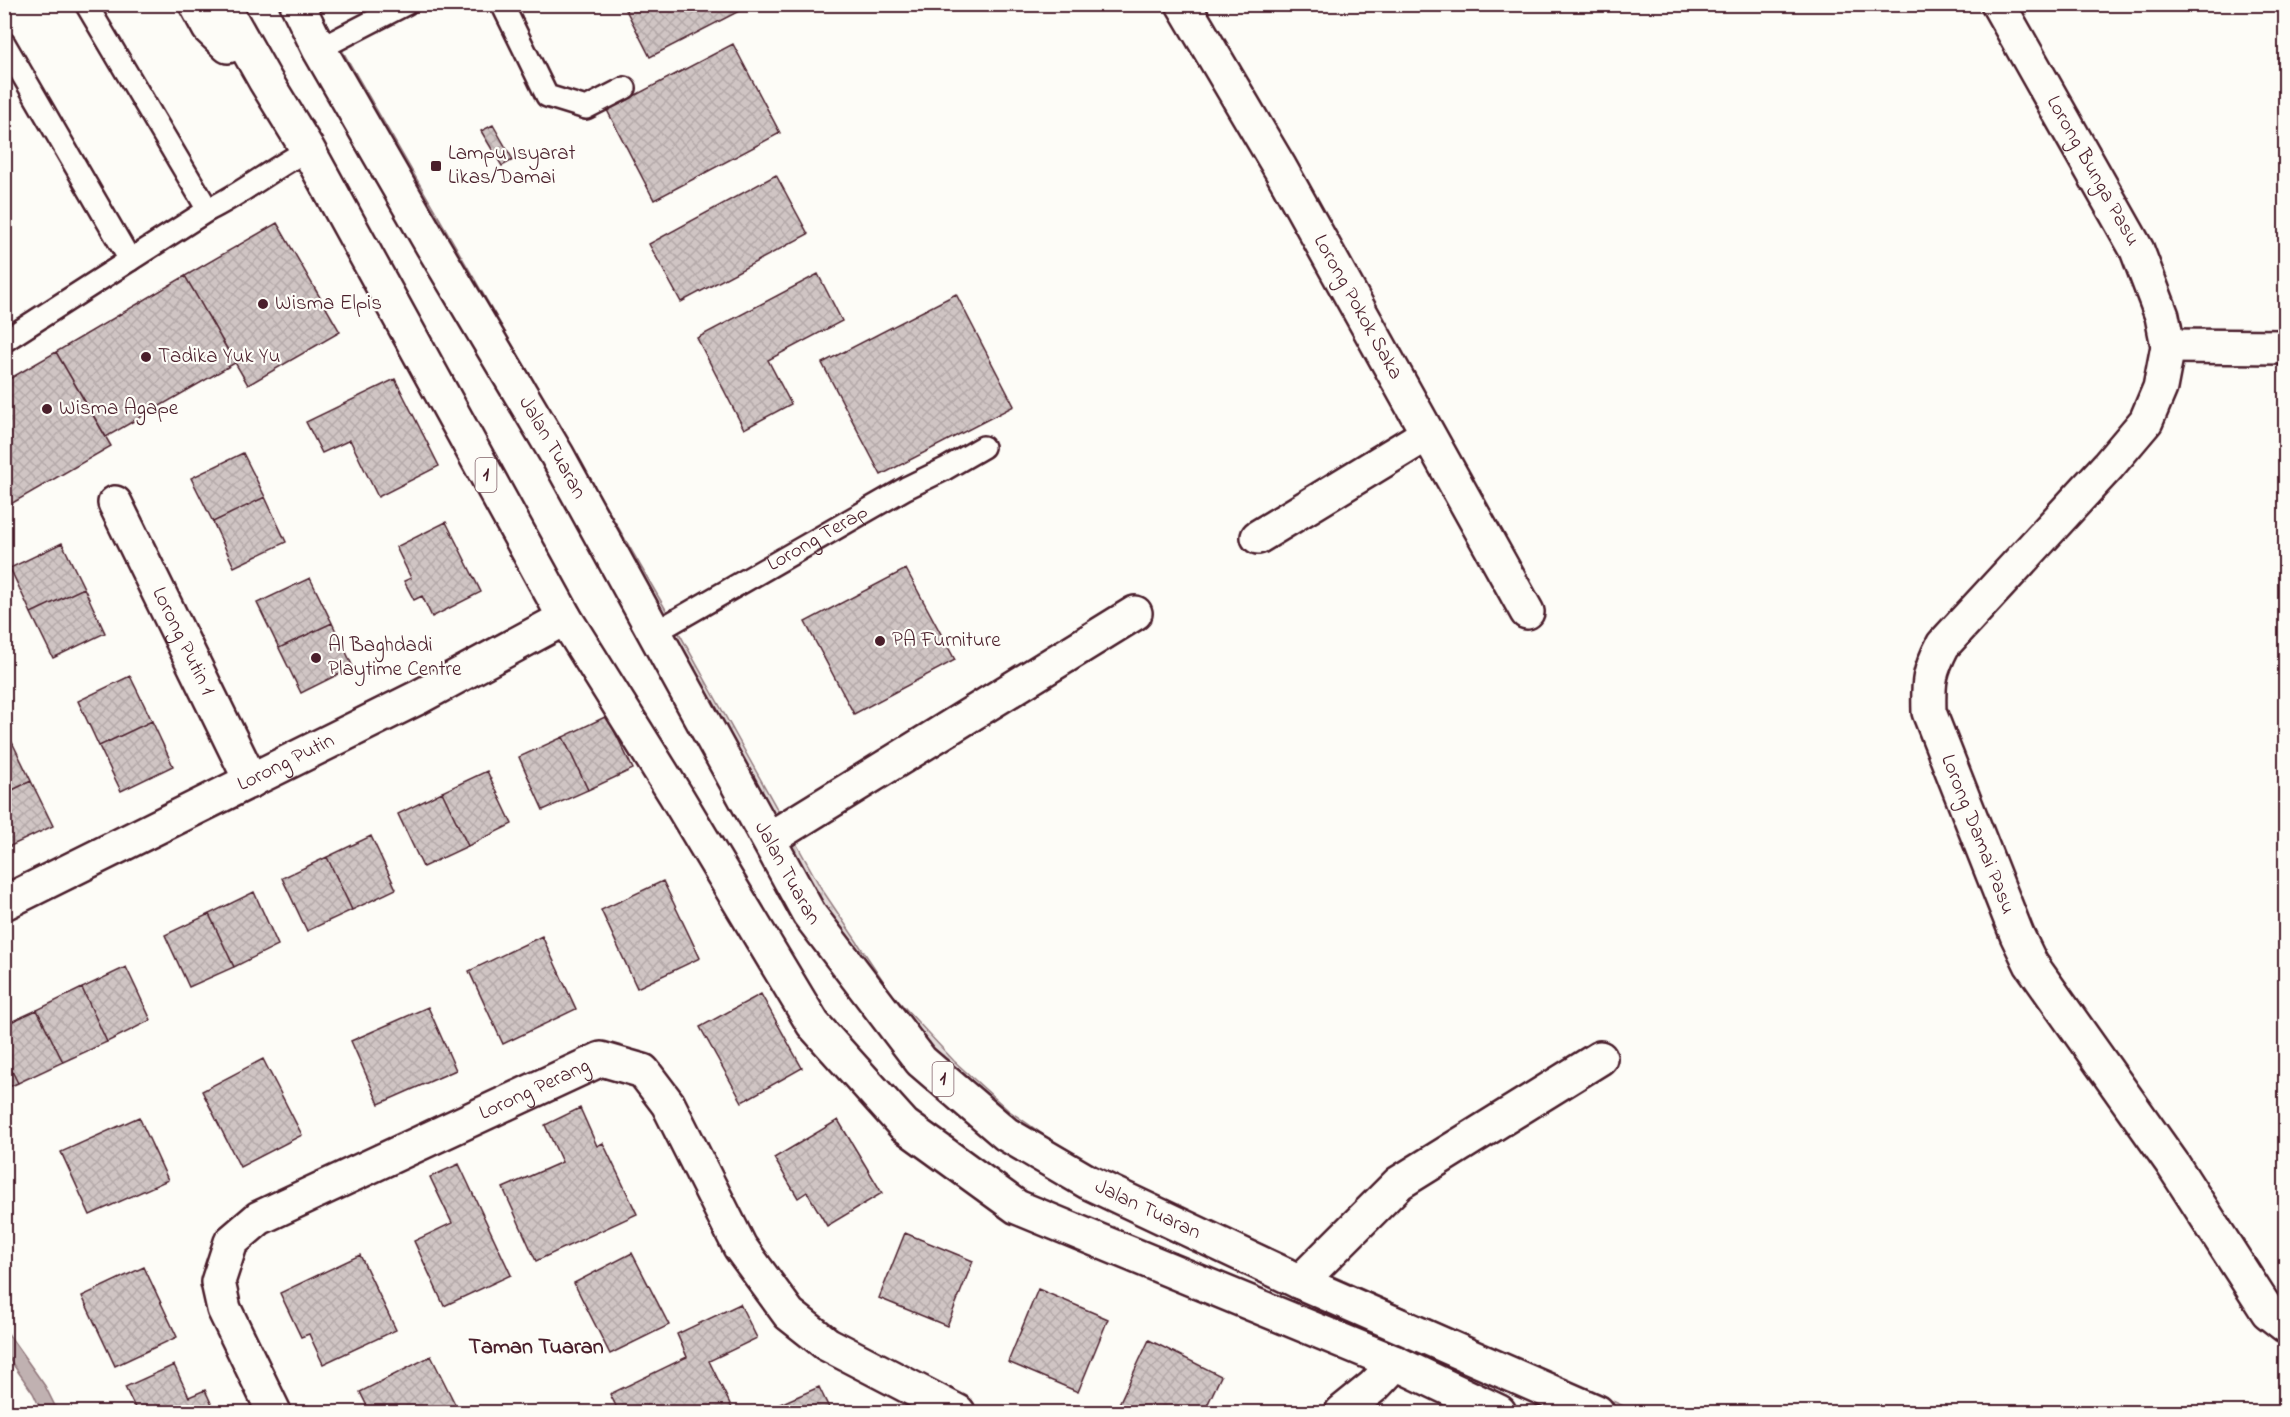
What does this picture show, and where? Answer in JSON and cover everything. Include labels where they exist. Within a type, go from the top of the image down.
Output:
[{"type":"street","points":[[196,4],[209,28],[265,81]]},
{"type":"street","name":"Jalan Tuaran","points":[[222,4],[265,81],[308,150],[565,618],[675,794],[813,1024],[904,1125],[1017,1206],[1396,1363],[1499,1413]]},
{"type":"street","name":"Jalan Tuaran","points":[[297,4],[320,49],[432,245],[557,455],[809,914],[921,1061],[1006,1134],[1088,1182],[1299,1282],[1597,1413]]},
{"type":"street","name":"Lorong Pokok Saka","points":[[1183,4],[1280,168],[1527,612]]},
{"type":"street","name":"Lorong Bunga Pasu","points":[[1998,4],[2137,250],[2159,306],[2168,346]]},
{"type":"street","points":[[2168,346],[2286,347]]},
{"type":"street","name":"Lorong Damai Pasu","points":[[2168,346],[2160,388],[2146,421],[2108,466],[1942,645],[1931,669],[1928,687],[1929,712],[2017,935],[2031,964],[2172,1163],[2268,1311],[2286,1326]]},
{"type":"street","points":[[1258,537],[1427,434]]},
{"type":"street","name":"Lorong Putin 1","points":[[115,503],[251,781]]},
{"type":"street","points":[[769,839],[1135,614]]},
{"type":"street","name":"Lorong Putin","points":[[4,903],[419,697],[565,618]]},
{"type":"street","points":[[1299,1282],[1399,1183],[1600,1058]]},
{"type":"street","name":"Lorong Perang","points":[[274,1413],[224,1309],[218,1282],[231,1242],[259,1218],[601,1059],[643,1071],[668,1104],[740,1247],[789,1314],[827,1344],[958,1413]]},
{"type":"street","points":[[1342,1413],[1374,1386],[1396,1363]]},
{"type":"lane","points":[[86,4],[208,210]]},
{"type":"lane","points":[[320,49],[406,4]]},
{"type":"lane","points":[[502,4],[547,96],[586,108],[625,88]]},
{"type":"lane","points":[[4,43],[130,260]]},
{"type":"lane","points":[[4,341],[208,210],[227,201],[285,162],[308,150]]},
{"type":"lane","name":"Lorong Terap","points":[[654,633],[906,488],[983,447]]},
{"type":"green space","points":[[304,5],[316,5],[673,622],[821,888],[892,994],[954,1061],[1008,1110],[1071,1154],[1148,1193],[1637,1412],[1607,1412],[1067,1161],[945,1071],[805,893]]},
{"type":"shaded area","points":[[4,1328],[45,1386],[58,1412],[42,1412],[33,1393],[5,1353]]},
{"type":"building","points":[[623,4],[748,4],[749,6],[650,57]]},
{"type":"building","points":[[733,44],[780,133],[654,200],[607,110]]},
{"type":"building","points":[[493,125],[513,160],[502,166],[481,131]]},
{"type":"building","points":[[776,175],[808,234],[681,302],[649,244]]},
{"type":"building","name":"Wisma Elpis","points":[[277,223],[340,332],[248,385],[185,276]]},
{"type":"building","points":[[818,274],[842,321],[768,360],[791,404],[744,429],[697,338]]},
{"type":"building","name":"Tadika Yuk Yu","points":[[185,276],[235,363],[106,437],[56,352]]},
{"type":"building","points":[[956,294],[1014,406],[881,475],[822,363]]},
{"type":"building","name":"Wisma Agape","points":[[56,352],[111,446],[4,508],[4,382]]},
{"type":"building","points":[[395,379],[439,466],[378,497],[350,440],[322,453],[306,422]]},
{"type":"building","points":[[243,453],[265,497],[213,522],[191,478]]},
{"type":"building","points":[[265,497],[286,542],[234,567],[213,522]]},
{"type":"building","points":[[446,522],[481,592],[432,617],[422,596],[414,600],[404,581],[411,578],[396,547]]},
{"type":"building","points":[[62,543],[84,588],[31,613],[10,568]]},
{"type":"building","name":"PA Furniture","points":[[906,569],[955,660],[854,714],[805,622]]},
{"type":"building","points":[[310,578],[332,623],[279,648],[257,603]]},
{"type":"building","points":[[84,588],[105,633],[53,658],[31,613]]},
{"type":"building","name":"Al Baghdadi Playtime Centre","points":[[332,623],[353,667],[301,693],[279,648]]},
{"type":"building","points":[[130,676],[152,721],[99,746],[78,701]]},
{"type":"building","points":[[607,716],[633,769],[588,790],[563,737]]},
{"type":"building","points":[[152,721],[173,766],[121,791],[99,746]]},
{"type":"building","points":[[9,736],[31,781],[4,794],[4,739]]},
{"type":"building","points":[[563,737],[588,790],[543,810],[519,757]]},
{"type":"building","points":[[487,771],[512,824],[468,846],[442,792]]},
{"type":"building","points":[[31,781],[53,826],[4,849],[4,794]]},
{"type":"building","points":[[442,792],[468,846],[423,867],[398,814]]},
{"type":"building","points":[[371,836],[396,889],[352,910],[327,857]]},
{"type":"building","points":[[327,857],[352,910],[307,931],[282,878]]},
{"type":"building","points":[[663,881],[700,958],[637,988],[601,910]]},
{"type":"building","points":[[254,892],[278,945],[234,967],[209,914]]},
{"type":"building","points":[[209,914],[234,967],[189,987],[165,935]]},
{"type":"building","points":[[542,936],[576,1009],[503,1044],[469,971]]},
{"type":"building","points":[[126,967],[151,1020],[107,1042],[82,988]]},
{"type":"building","points":[[82,988],[107,1042],[63,1062],[37,1010]]},
{"type":"building","points":[[761,994],[802,1068],[742,1102],[700,1027]]},
{"type":"building","points":[[428,1007],[456,1070],[379,1104],[351,1041]]},
{"type":"building","points":[[37,1010],[63,1062],[18,1083],[4,1055],[4,1025]]},
{"type":"building","points":[[4,1055],[18,1083],[4,1089]]},
{"type":"building","points":[[263,1059],[302,1135],[240,1167],[202,1091]]},
{"type":"building","points":[[580,1108],[597,1146],[603,1143],[637,1214],[536,1261],[503,1188],[562,1162],[545,1125]]},
{"type":"building","points":[[139,1117],[168,1180],[90,1215],[61,1152]]},
{"type":"building","points":[[838,1120],[882,1193],[827,1226],[807,1192],[798,1198],[774,1158]]},
{"type":"building","points":[[459,1164],[511,1275],[444,1306],[414,1241],[452,1223],[430,1177]]},
{"type":"building","points":[[905,1233],[973,1261],[947,1326],[879,1298]]},
{"type":"building","points":[[632,1253],[669,1325],[610,1354],[574,1283]]},
{"type":"building","points":[[360,1255],[396,1330],[323,1364],[309,1334],[301,1337],[280,1293]]},
{"type":"building","points":[[144,1267],[177,1337],[115,1366],[82,1296]]},
{"type":"building","points":[[1038,1289],[1108,1319],[1078,1392],[1008,1362]]},
{"type":"building","points":[[740,1304],[757,1338],[709,1361],[734,1412],[619,1412],[610,1394],[687,1357],[677,1334]]},
{"type":"building","points":[[1149,1340],[1221,1376],[1204,1412],[1137,1412],[1119,1404]]},
{"type":"building","points":[[431,1356],[459,1412],[370,1412],[360,1392]]},
{"type":"building","points":[[174,1365],[189,1397],[205,1390],[215,1412],[137,1412],[125,1387]]},
{"type":"building","points":[[819,1387],[831,1412],[762,1412]]},
{"type":"place","name":"Lampu Isyarat Likas/Damai","points":[[436,166]]},
{"type":"place","name":"Wisma Elpis","points":[[263,304]]},
{"type":"place","name":"Tadika Yuk Yu","points":[[146,357]]},
{"type":"place","name":"Wisma Agape","points":[[47,409]]},
{"type":"place","name":"PA Furniture","points":[[880,641]]},
{"type":"place","name":"Al Baghdadi Playtime Centre","points":[[316,658]]},
{"type":"district","name":"Taman Tuaran","points":[[536,1348]]}]
